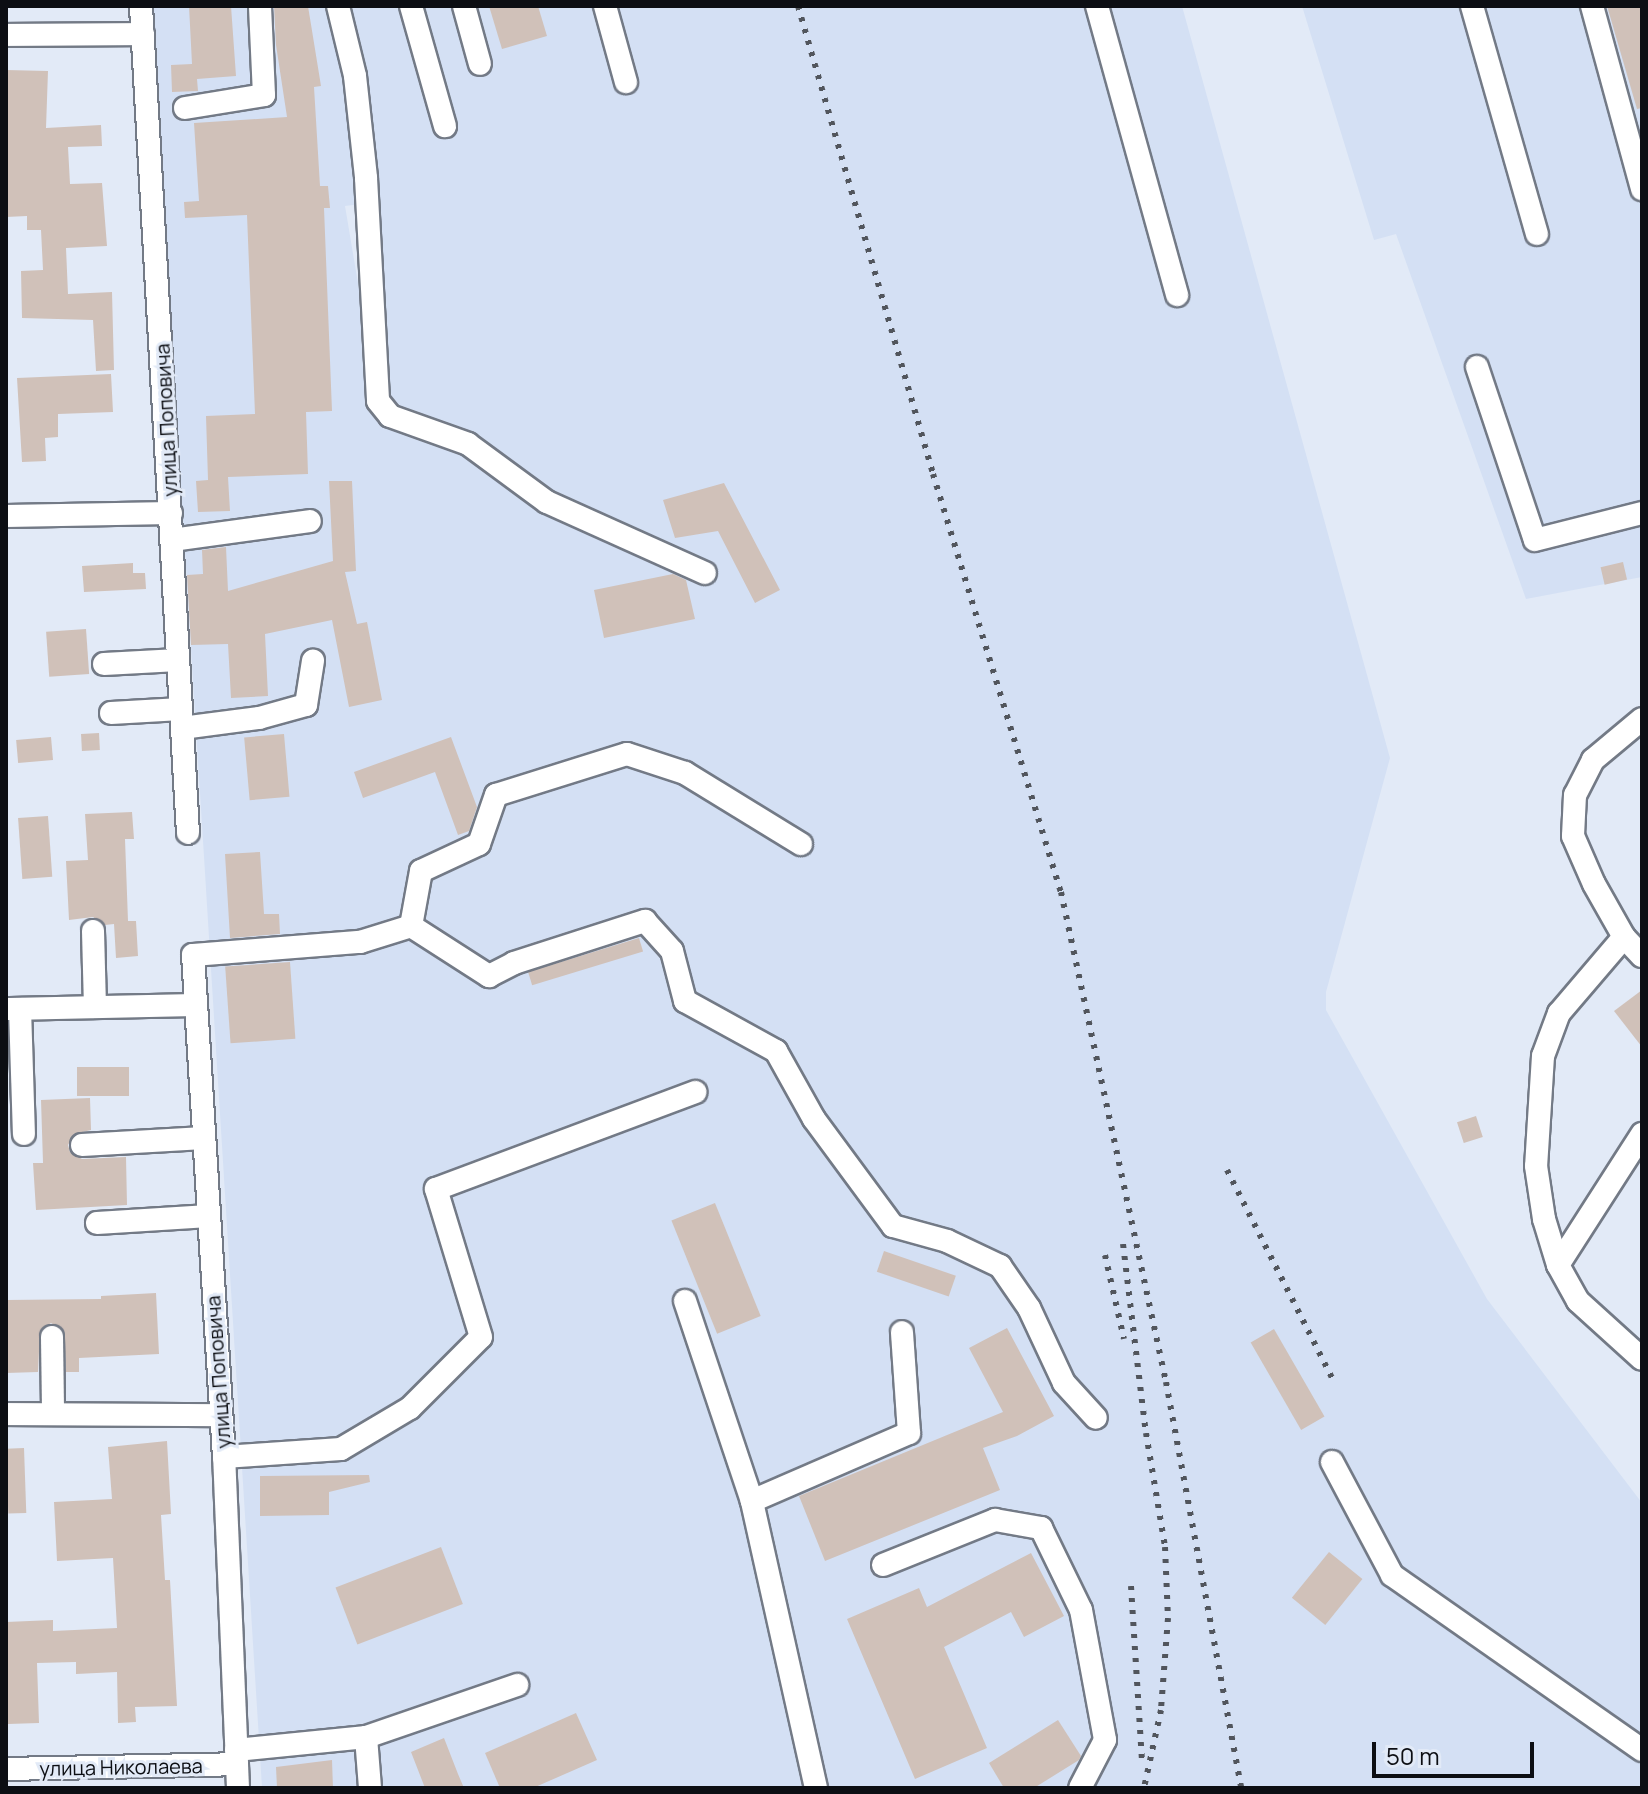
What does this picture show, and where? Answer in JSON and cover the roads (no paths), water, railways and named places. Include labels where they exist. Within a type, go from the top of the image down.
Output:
[{"type":"street","name":"улица Поповича","points":[[141,6],[188,833]]},
{"type":"street","points":[[185,108],[264,95],[260,6]]},
{"type":"street","points":[[338,6],[355,76],[366,178],[378,401],[390,416],[468,444],[547,502],[705,573]]},
{"type":"street","points":[[411,6],[445,126]]},
{"type":"street","points":[[464,6],[480,64]]},
{"type":"street","points":[[605,6],[626,82]]},
{"type":"street","points":[[1097,6],[1177,295]]},
{"type":"street","points":[[1472,6],[1537,234]]},
{"type":"street","points":[[1592,6],[1642,189]]},
{"type":"street","points":[[6,35],[143,34]]},
{"type":"street","points":[[1477,367],[1535,540],[1642,513]]},
{"type":"street","points":[[6,516],[171,513]]},
{"type":"street","points":[[172,540],[310,521]]},
{"type":"street","points":[[104,664],[178,660]]},
{"type":"street","points":[[111,713],[181,719],[259,718],[306,705],[313,661]]},
{"type":"street","points":[[1642,719],[1593,760],[1575,795],[1573,836],[1594,884],[1624,937],[1642,956]]},
{"type":"street","points":[[801,844],[685,773],[627,754],[496,795],[479,844],[421,871],[411,926],[489,976],[514,963],[645,921],[672,951],[685,1001],[776,1051],[814,1119],[893,1226],[947,1241],[1000,1266],[1029,1308],[1064,1383],[1096,1418]]},
{"type":"street","name":"улица Поповича","points":[[238,1788],[224,1457],[193,955],[360,942],[411,926]]},
{"type":"street","points":[[93,931],[95,1007]]},
{"type":"street","points":[[1624,937],[1559,1013],[1543,1056],[1536,1166],[1544,1219],[1558,1265],[1578,1301],[1642,1359]]},
{"type":"street","points":[[24,1134],[13,1009],[196,1005]]},
{"type":"street","points":[[224,1457],[341,1449],[410,1408],[481,1337],[436,1189],[695,1092]]},
{"type":"street","points":[[1558,1265],[1642,1134]]},
{"type":"street","points":[[82,1145],[204,1138]]},
{"type":"street","points":[[97,1223],[209,1216]]},
{"type":"street","points":[[685,1301],[752,1501],[816,1788]]},
{"type":"street","points":[[752,1501],[909,1433],[902,1332]]},
{"type":"street","points":[[52,1337],[53,1413]]},
{"type":"street","points":[[6,1414],[220,1415]]},
{"type":"street","points":[[1332,1462],[1392,1575],[1642,1750]]},
{"type":"street","points":[[883,1565],[995,1520],[1041,1528],[1081,1610],[1105,1740],[1080,1788]]},
{"type":"street","name":"улица Николаева","points":[[6,1769],[237,1757],[366,1737],[517,1685]]},
{"type":"street","points":[[366,1737],[370,1788]]},
{"type":"railway","points":[[798,6],[933,474],[1061,892],[1166,1382],[1241,1788]]},
{"type":"railway","points":[[1227,1170],[1333,1380]]},
{"type":"railway","points":[[1123,1244],[1146,1433],[1165,1547],[1168,1618],[1161,1710],[1144,1788]]},
{"type":"railway","points":[[1105,1255],[1124,1339]]},
{"type":"railway","points":[[1131,1586],[1142,1760]]}]
